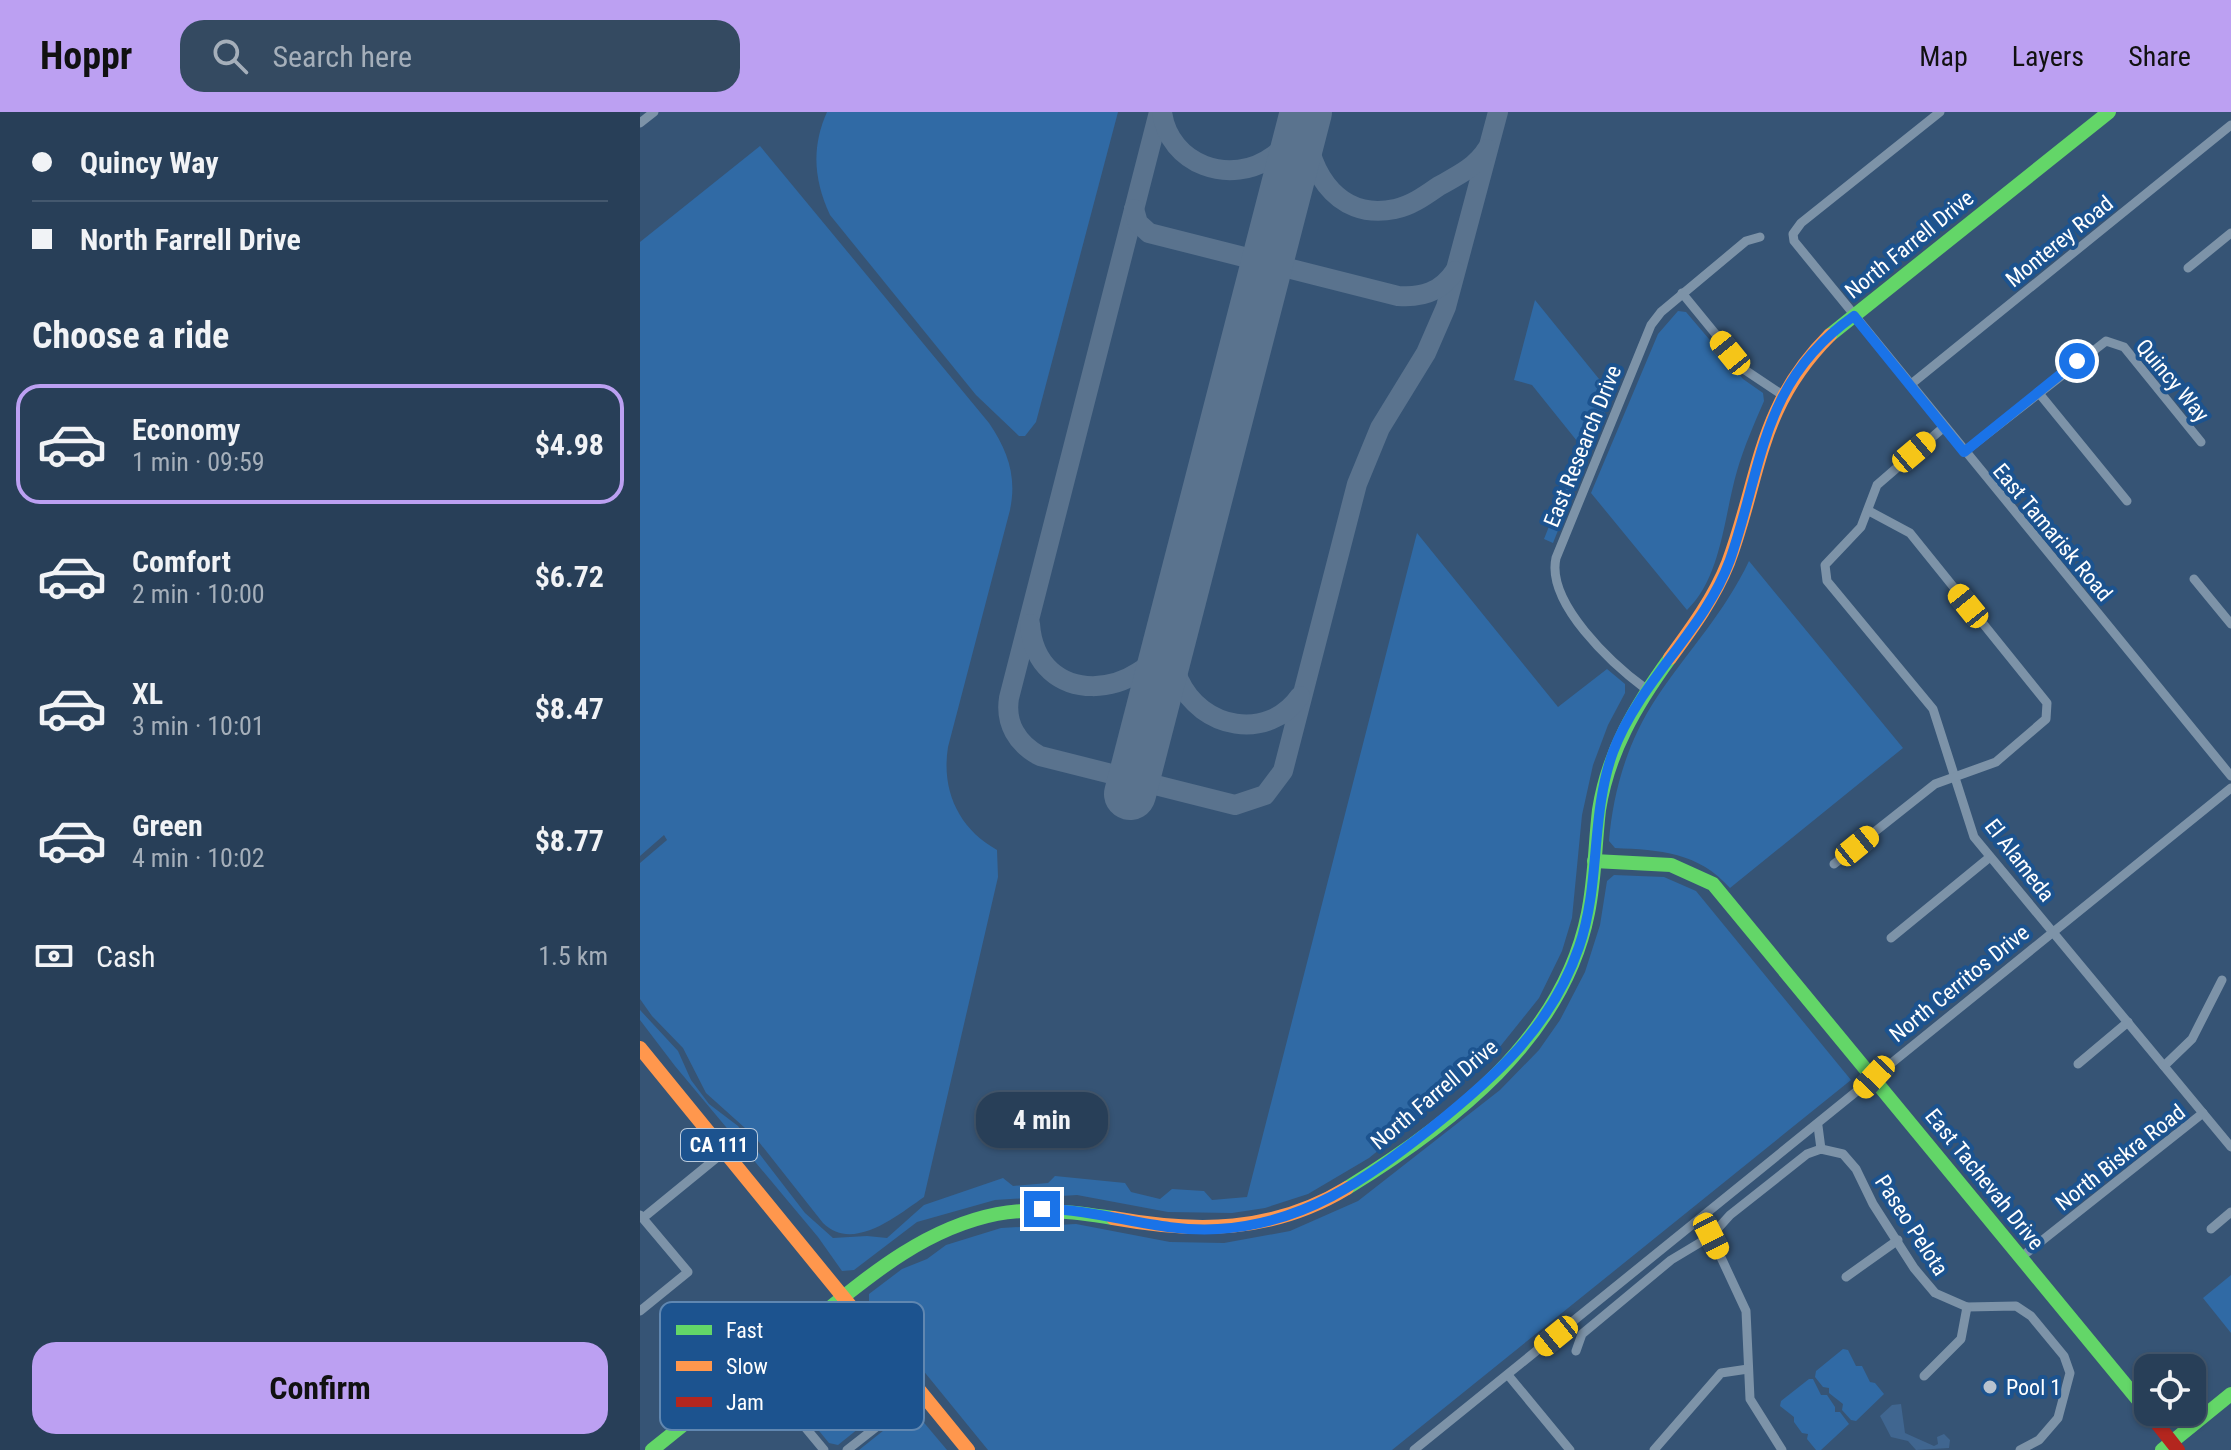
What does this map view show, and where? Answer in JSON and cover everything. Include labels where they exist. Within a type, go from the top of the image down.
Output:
[{"type":"street","points":[[640,123],[654,112]]},
{"type":"street","name":"East Tamarisk Road","points":[[1940,112],[1801,223],[1793,234],[1798,248],[2231,776]]},
{"type":"street","name":"North Farrell Drive","points":[[836,1302],[893,1257],[930,1237],[997,1214],[1064,1209],[1167,1227],[1217,1229],[1280,1219],[1346,1191],[1486,1083],[1536,1031],[1557,997],[1580,945],[1589,910],[1597,815],[1619,738],[1646,689],[1693,627],[1728,566],[1759,450],[1768,424],[1784,396],[1822,342],[2109,112]]},
{"type":"street","name":"Monterey Road","points":[[1910,385],[2231,125]]},
{"type":"street","points":[[2188,268],[2231,233]]},
{"type":"street","name":"East Research Drive","points":[[1646,689],[1610,660],[1561,599],[1553,572],[1651,325],[1682,293],[1746,241],[1760,237]]},
{"type":"street","points":[[1682,293],[1745,370],[1784,396]]},
{"type":"street","name":"Quincy Way","points":[[1964,452],[2097,345],[2114,341],[2124,347],[2201,442]]},
{"type":"street","points":[[2038,392],[2127,501]]},
{"type":"street","points":[[1834,864],[1935,784],[1996,762],[2046,719],[2049,711],[2047,703],[1910,533],[1869,511],[1877,485],[1944,427]]},
{"type":"street","name":"El Alameda","points":[[1869,511],[1861,527],[1830,558],[1824,572],[1827,581],[1933,709],[1970,829],[2231,1147]]},
{"type":"street","points":[[2194,579],[2231,624]]},
{"type":"street","name":"North Cerritos Drive","points":[[1414,1450],[1818,1126],[1874,1077],[2231,788]]},
{"type":"street","points":[[1891,938],[1990,857]]},
{"type":"street","name":"East Tachevah Drive","points":[[1594,861],[1671,865],[1713,884],[2134,1395]]},
{"type":"street","points":[[2164,1066],[2192,1039],[2222,980]]},
{"type":"street","points":[[2078,1064],[2128,1022]]},
{"type":"street","name":"CA 111","points":[[640,1048],[850,1302]]},
{"type":"street","name":"North Biskra Road","points":[[2020,1258],[2203,1113]]},
{"type":"street","points":[[1576,1351],[1582,1334],[1671,1260],[1711,1236],[1782,1173],[1807,1154],[1821,1149],[1818,1126]]},
{"type":"street","name":"Paseo Pelota","points":[[1821,1149],[1843,1154],[1856,1169],[1873,1204],[1914,1268],[1935,1293],[1967,1307],[2010,1305],[2023,1310],[2064,1356],[2070,1373],[2052,1427],[2039,1440],[2020,1450]]},
{"type":"street","points":[[640,1311],[688,1272],[641,1216],[725,1151]]},
{"type":"street","points":[[2211,1229],[2231,1212]]},
{"type":"street","points":[[1711,1236],[1746,1311],[1750,1399],[1782,1450]]},
{"type":"street","points":[[1846,1277],[1898,1240]]},
{"type":"street","points":[[1924,1376],[1961,1339],[1967,1307]]},
{"type":"street","points":[[1654,1450],[1721,1373],[1748,1369]]},
{"type":"street","points":[[1508,1375],[1570,1450]]},
{"type":"street","points":[[2171,1447],[2231,1394]]},
{"type":"street","name":"CA 111","points":[[924,1396],[968,1450]]},
{"type":"street","name":"East Tachevah Drive","points":[[2157,1426],[2171,1447]]},
{"type":"street","name":"North Farrell Drive","points":[[652,1450],[670,1444],[685,1430]]},
{"type":"street","points":[[807,1430],[824,1450]]},
{"type":"street","points":[[847,1450],[873,1430]]},
{"type":"shaded area","points":[[827,112],[1118,112],[1036,422],[1025,436],[1019,436],[976,395],[830,215],[816,164],[818,138]]},
{"type":"shaded area","points":[[760,146],[989,423],[1006,454],[1011,475],[1010,510],[948,747],[947,763],[950,793],[963,820],[997,850],[998,877],[924,1197],[889,1221],[861,1233],[835,1231],[823,1223],[755,1137],[706,1093],[683,1048],[640,999],[640,863],[667,840],[664,835],[640,856],[640,242]]},
{"type":"shaded area","points":[[1535,300],[1612,395],[1553,543],[1544,539],[1581,446],[1532,385],[1514,380]]},
{"type":"shaded area","points":[[1678,311],[1686,312],[1743,379],[1763,393],[1764,401],[1737,471],[1715,563],[1699,596],[1687,610],[1591,493],[1658,334]]},
{"type":"shaded area","points":[[1417,533],[1558,707],[1607,669],[1625,684],[1625,693],[1608,725],[1593,765],[1582,815],[1572,918],[1562,951],[1539,998],[1491,1058],[1369,1158],[1308,1194],[1265,1208],[1232,1213],[1168,1212],[1077,1195],[995,1200],[917,1222],[854,1270],[842,1271],[818,1237],[675,1066],[640,1020],[640,1010],[678,1051],[691,1080],[709,1104],[738,1126],[805,1213],[833,1238],[887,1238],[924,1205],[1003,1178],[1013,1186],[1048,1183],[1055,1176],[1125,1183],[1131,1192],[1160,1199],[1172,1189],[1204,1191],[1212,1200],[1247,1197]]},
{"type":"shaded area","points":[[1749,561],[1903,748],[1730,888],[1718,876],[1691,860],[1663,852],[1615,848],[1609,841],[1618,785],[1630,748],[1647,713],[1729,597]]},
{"type":"shaded area","points":[[1614,875],[1664,877],[1696,891],[1851,1080],[1392,1450],[988,1450],[924,1371],[924,1302],[869,1302],[869,1294],[902,1269],[927,1259],[946,1245],[1001,1228],[1076,1224],[1170,1242],[1224,1243],[1290,1231],[1358,1201],[1500,1090],[1539,1050],[1560,1020],[1585,972],[1600,925],[1607,881]]},
{"type":"shaded area","points":[[2231,1275],[2231,1333],[2203,1298]]},
{"type":"shaded area","points":[[1843,1349],[1848,1350],[1856,1366],[1862,1366],[1870,1382],[1875,1383],[1884,1394],[1856,1421],[1851,1420],[1842,1410],[1843,1404],[1815,1377],[1816,1371]]},
{"type":"shaded area","points":[[1813,1379],[1821,1395],[1827,1395],[1835,1412],[1840,1412],[1849,1424],[1821,1450],[1816,1450],[1807,1439],[1808,1434],[1802,1433],[1794,1417],[1780,1406],[1781,1401]]},
{"type":"shaded area","points":[[1901,1404],[1905,1433],[1934,1446],[1938,1444],[1937,1437],[1944,1434],[1950,1440],[1949,1448],[1916,1450],[1908,1441],[1891,1437],[1880,1416],[1892,1405]]},
{"type":"shaded area","points":[[924,1423],[947,1450],[859,1450],[884,1430],[924,1430]]},
{"type":"shaded area","points":[[818,1430],[857,1430],[838,1445],[829,1443]]},
{"type":"taxiway","points":[[1159,112],[1008,707],[1014,732],[1040,756],[1235,805],[1265,795],[1283,771],[1357,484],[1380,428],[1426,353],[1446,307],[1498,112]]},
{"type":"taxiway","points":[[1162,112],[1176,146],[1204,166],[1221,170],[1239,170],[1273,156],[1291,138],[1303,116]]},
{"type":"taxiway","points":[[1306,112],[1310,151],[1326,185],[1339,198],[1355,207],[1374,211],[1395,209],[1418,200],[1466,170],[1487,149]]},
{"type":"taxiway","points":[[1134,209],[1138,223],[1149,233],[1398,296],[1415,296],[1437,289],[1455,271]]},
{"type":"taxiway","points":[[1030,624],[1037,652],[1051,671],[1070,682],[1093,686],[1116,683],[1138,672],[1157,655],[1171,632]]},
{"type":"taxiway","points":[[1174,625],[1176,673],[1189,697],[1203,710],[1236,724],[1253,724],[1271,720],[1287,711],[1300,696]]},
{"type":"runway","points":[[1130,794],[1306,112]]},
{"type":"traffic: fast","points":[[1830,335],[2109,112]]},
{"type":"traffic: fast","points":[[1347,1188],[1425,1136],[1462,1106],[1497,1074],[1528,1039],[1554,1000],[1575,958],[1588,913],[1599,810],[1609,768],[1635,711],[1670,658]]},
{"type":"traffic: fast","points":[[1594,861],[1671,865],[1713,884],[2134,1395]]},
{"type":"traffic: fast","points":[[837,1302],[918,1244],[969,1221],[1026,1211],[1113,1218]]},
{"type":"traffic: fast","points":[[2162,1450],[2231,1394]]},
{"type":"traffic: fast","points":[[652,1450],[677,1430]]},
{"type":"traffic: slow","points":[[1670,658],[1709,601],[1728,563],[1774,416],[1806,362],[1830,335]]},
{"type":"traffic: slow","points":[[640,1048],[847,1302]]},
{"type":"traffic: slow","points":[[1113,1218],[1174,1226],[1233,1226],[1291,1214],[1347,1188]]},
{"type":"traffic: slow","points":[[924,1396],[968,1450]]},
{"type":"traffic: jam","points":[[2159,1426],[2178,1450]]},
{"type":"place","name":"Pool 1","points":[[1990,1387]]},
{"type":"route","points":[[1042,1209],[1088,1212],[1145,1224],[1206,1230],[1245,1227],[1280,1219],[1314,1208],[1362,1181],[1486,1083],[1536,1031],[1567,977],[1589,910],[1597,815],[1613,753],[1646,689],[1693,627],[1716,590],[1735,546],[1750,480],[1768,424],[1805,363],[1822,342],[1854,316],[1964,452],[2077,361]]}]
